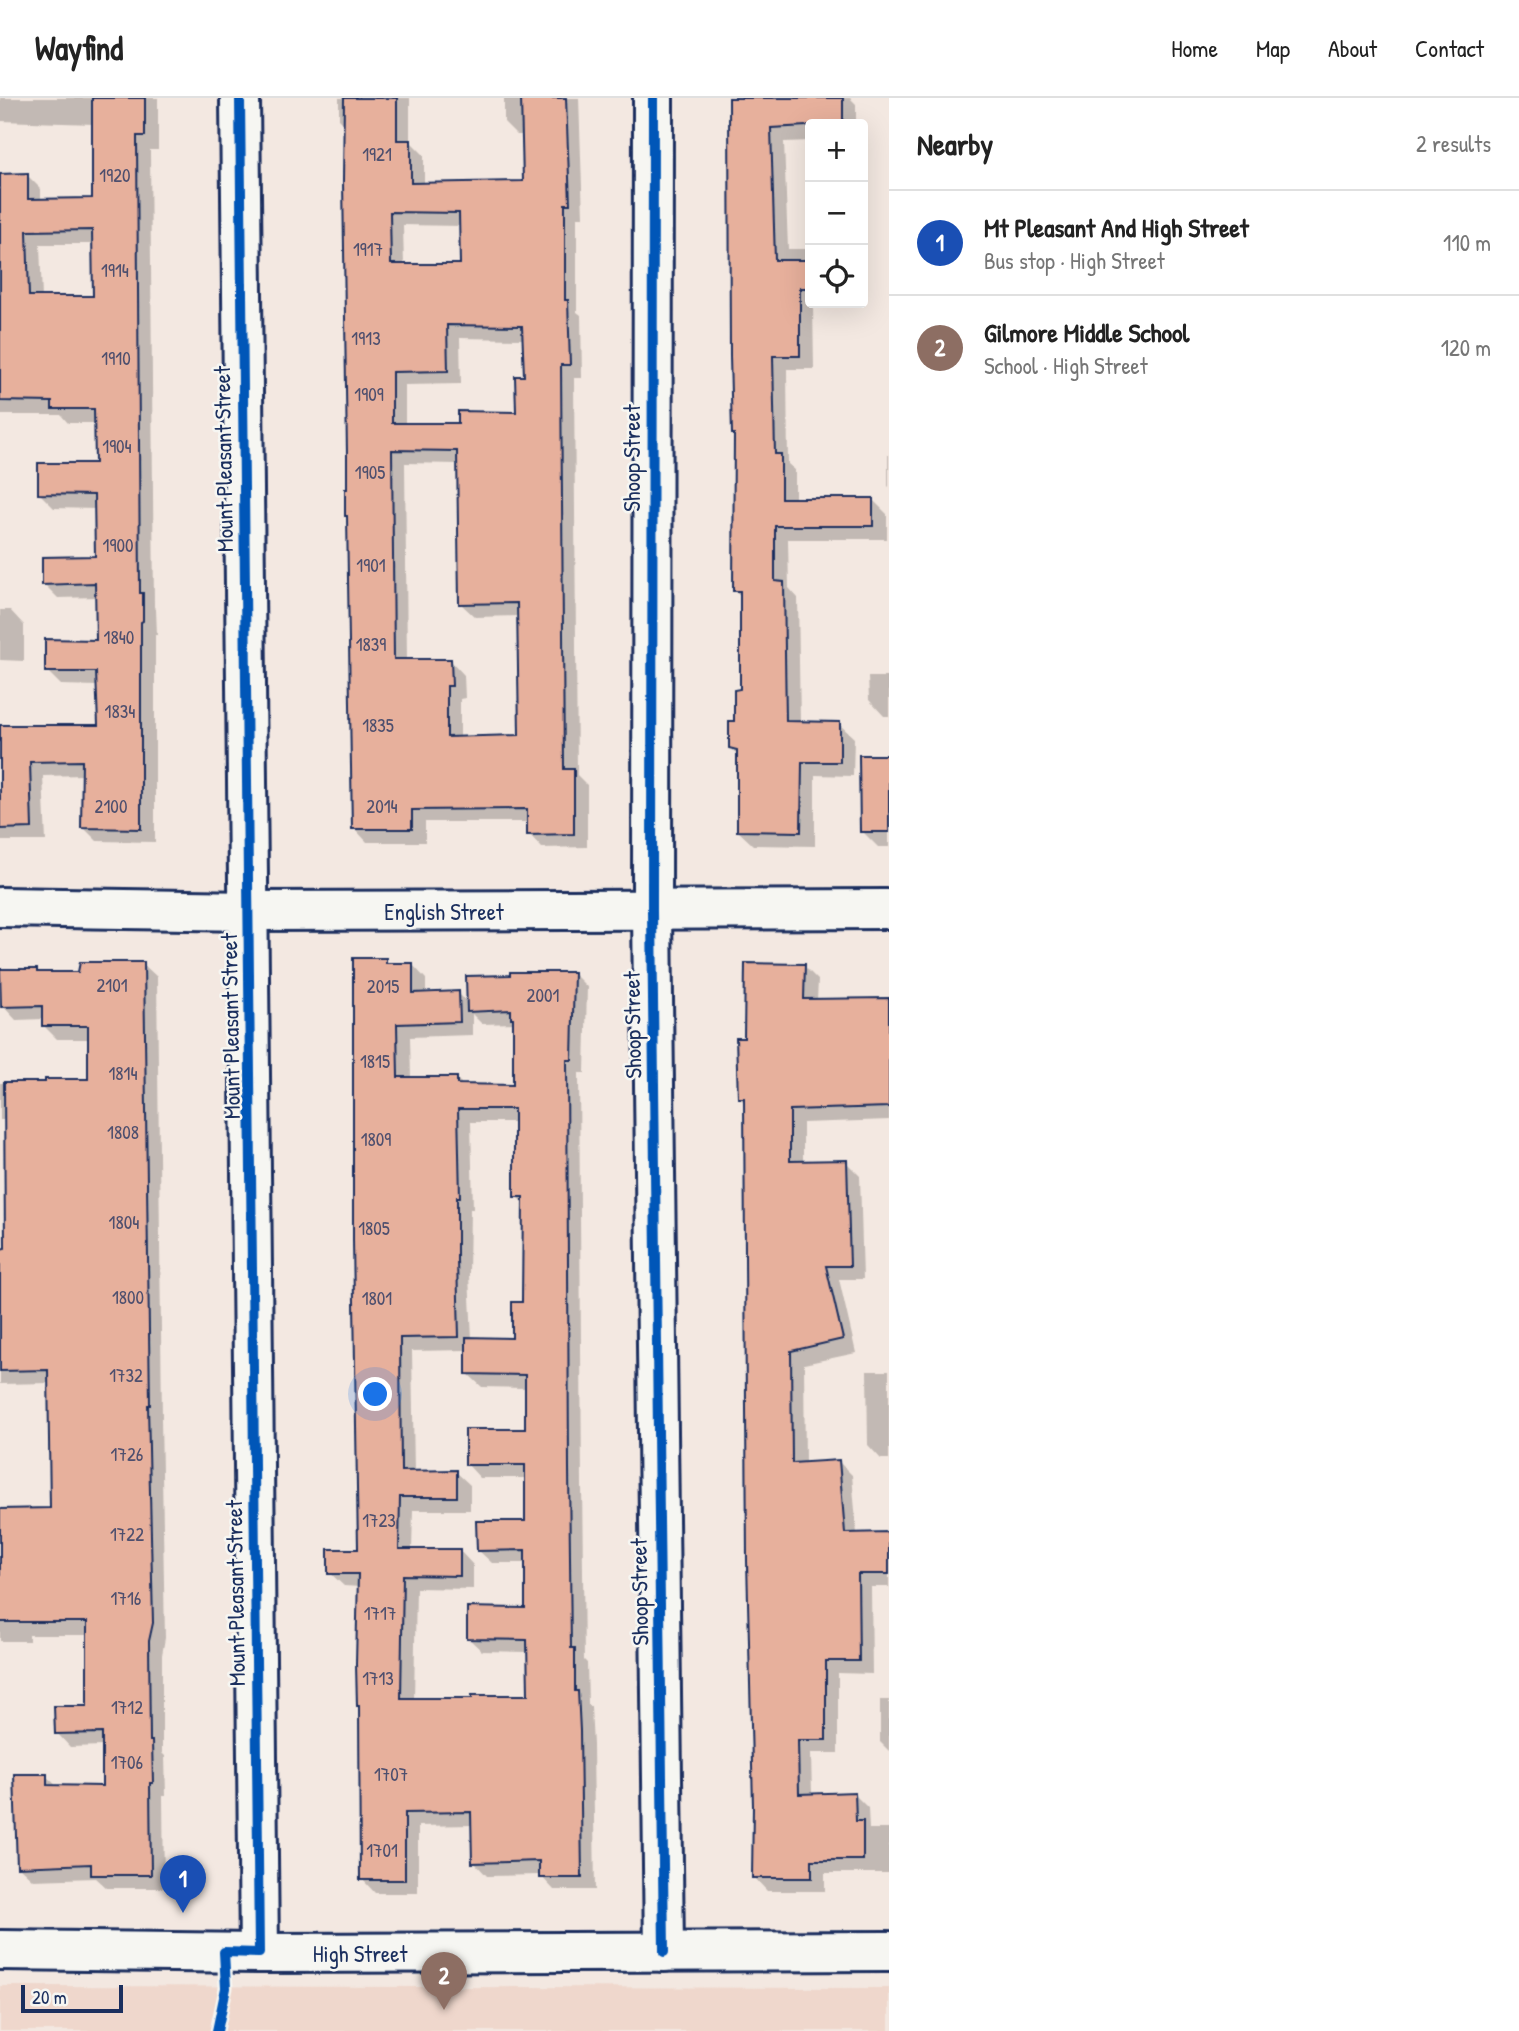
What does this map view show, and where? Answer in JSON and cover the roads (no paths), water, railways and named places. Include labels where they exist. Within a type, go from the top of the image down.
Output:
[{"type":"street","name":"Mount Pleasant Street","points":[[240,98],[259,1953]]},
{"type":"street","name":"Shoop Street","points":[[653,98],[652,911],[664,1952]]},
{"type":"street","name":"English Street","points":[[0,907],[250,911],[889,909]]},
{"type":"street","name":"High Street","points":[[0,1950],[259,1953],[889,1951]]},
{"type":"place","name":"Mt Pleasant And High Street","points":[[183,1913]]},
{"type":"place","name":"Gilmore Middle School","points":[[444,2010]]}]
